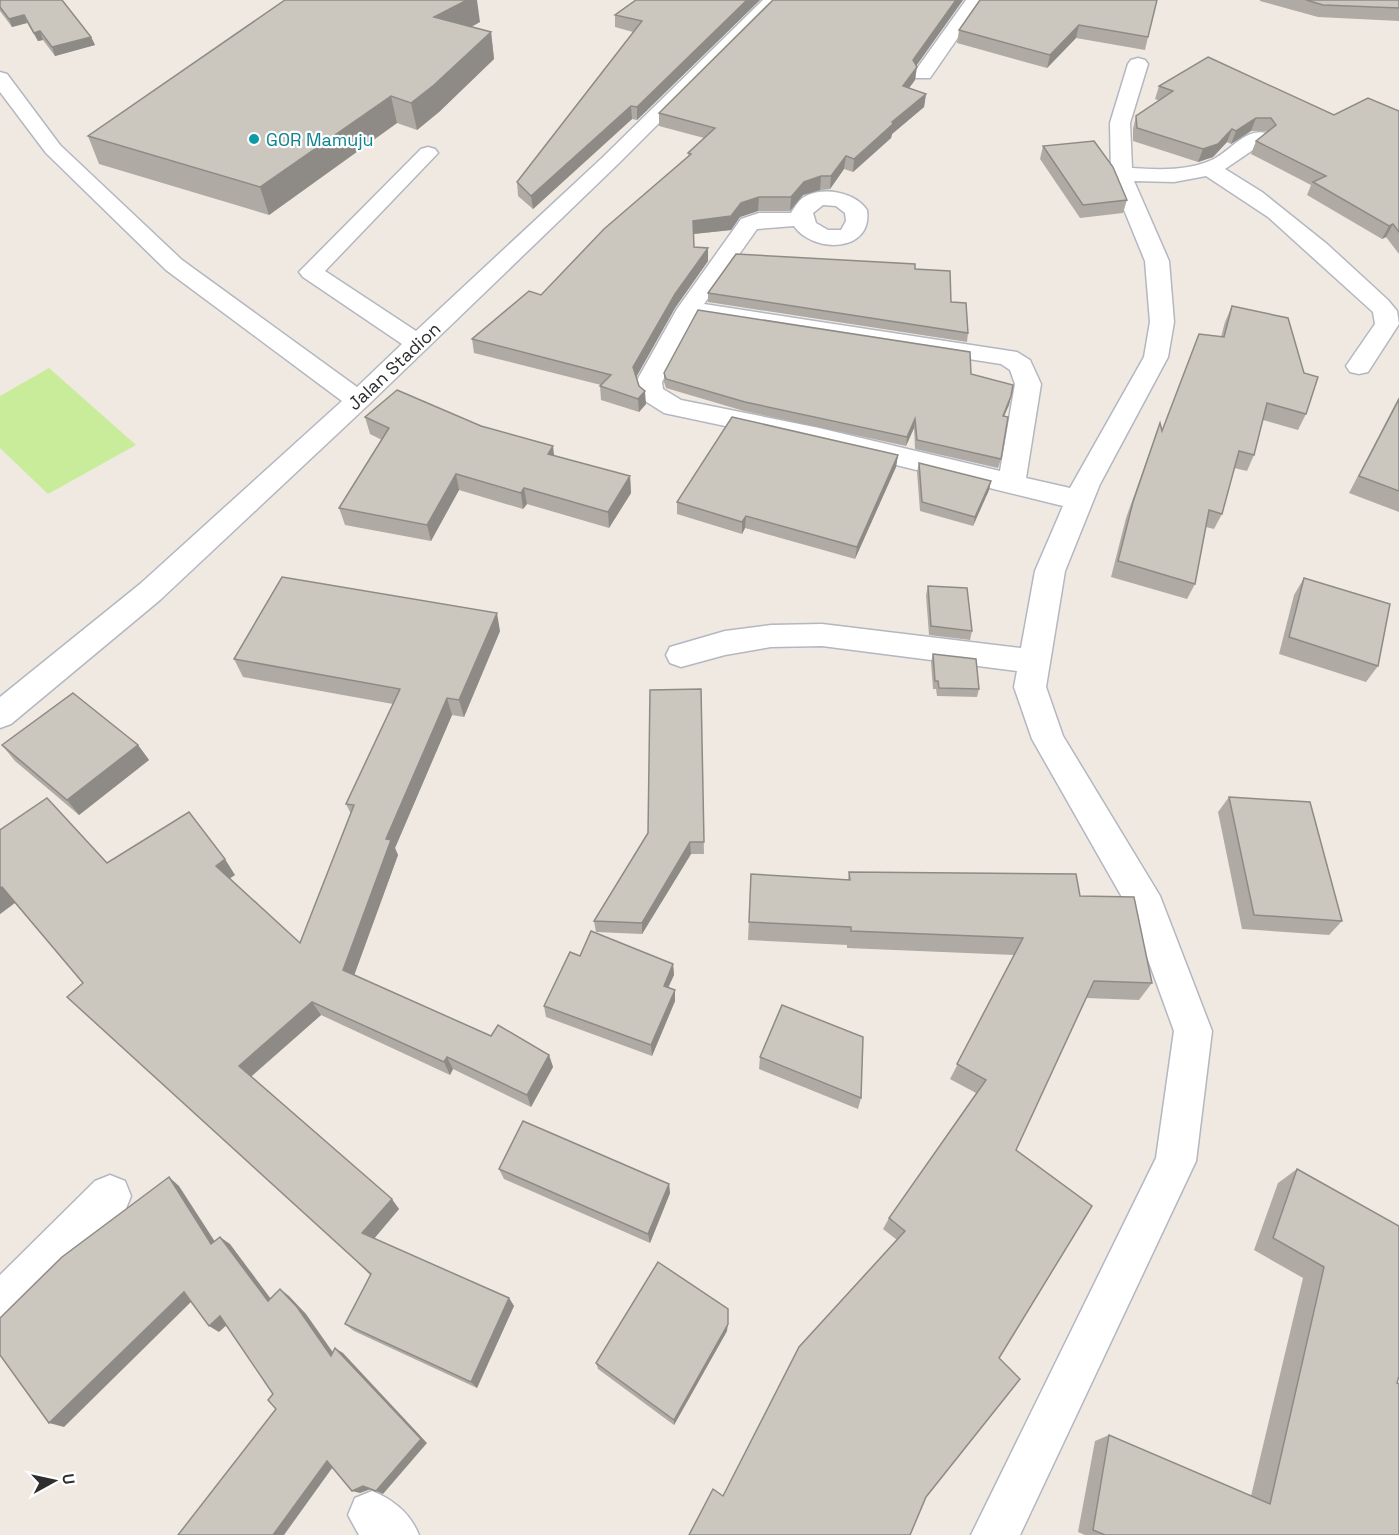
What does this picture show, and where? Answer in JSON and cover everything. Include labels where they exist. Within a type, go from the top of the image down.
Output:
[{"type":"street","name":"Jalan Stadion","points":[[0,715],[150,592],[358,400],[610,162],[773,0]]},
{"type":"street","points":[[923,74],[975,0]]},
{"type":"street","points":[[995,1535],[1176,1161],[1193,1031],[1147,907],[1048,739],[1030,687],[1050,571],[1086,484],[1156,357],[1162,322],[1157,261],[1122,174],[1120,123],[1138,64]]},
{"type":"street","points":[[0,78],[53,149],[174,265],[358,400]]},
{"type":"street","points":[[1122,174],[1162,176],[1189,173],[1222,162],[1258,137]]},
{"type":"street","points":[[417,344],[311,272],[428,153]]},
{"type":"street","points":[[1207,168],[1227,177],[1259,200],[1385,311],[1387,324],[1359,366]]},
{"type":"street","points":[[803,219],[759,220],[749,224],[689,309],[650,382],[651,393],[661,401],[673,406],[819,437],[1079,500]]},
{"type":"street","points":[[689,309],[1008,357],[1021,366],[1028,384],[1011,484]]},
{"type":"street","points":[[681,655],[771,636],[822,635],[1035,661]]},
{"type":"street","points":[[0,1306],[110,1196]]},
{"type":"green space","points":[[49,368],[136,445],[48,494],[0,448],[0,396]]},
{"type":"building","points":[[0,0],[62,0],[91,37],[52,47],[40,31],[34,33],[24,15],[9,19],[0,7]]},
{"type":"building","points":[[285,0],[467,0],[434,17],[491,32],[434,85],[411,103],[391,96],[260,187],[88,136]]},
{"type":"building","points":[[636,0],[747,0],[637,107],[631,106],[531,196],[517,182],[642,21],[615,15]]},
{"type":"building","points":[[773,0],[956,0],[913,60],[917,67],[903,86],[926,94],[892,122],[893,124],[854,159],[846,156],[831,176],[821,176],[804,182],[791,197],[759,197],[741,203],[731,216],[693,221],[694,247],[708,248],[675,294],[633,367],[639,386],[645,391],[638,399],[600,386],[611,375],[472,339],[529,291],[541,295],[604,229],[691,154],[688,153],[715,128],[659,113]]},
{"type":"building","points":[[980,0],[1157,0],[1148,37],[1079,25],[1050,55],[959,30]]},
{"type":"building","points":[[1306,0],[1399,0],[1399,8],[1323,5]]},
{"type":"building","points":[[1208,57],[1334,115],[1368,98],[1399,111],[1399,232],[1393,224],[1389,226],[1313,182],[1326,176],[1256,141],[1276,125],[1271,118],[1256,118],[1236,131],[1232,129],[1218,144],[1203,149],[1137,128],[1136,116],[1173,91],[1159,86]]},
{"type":"building","points":[[1094,141],[1113,167],[1127,200],[1083,205],[1043,146]]},
{"type":"building","points":[[736,254],[915,264],[915,269],[950,271],[951,302],[966,303],[968,333],[708,293]]},
{"type":"building","points":[[1232,306],[1288,318],[1304,373],[1318,377],[1306,414],[1267,403],[1254,455],[1239,451],[1222,514],[1209,510],[1195,584],[1118,561],[1133,502],[1160,423],[1162,431],[1199,334],[1224,337]]},
{"type":"building","points":[[698,310],[970,352],[971,374],[1013,385],[1003,416],[1008,417],[1001,459],[917,440],[915,419],[907,437],[745,402],[666,379],[664,373]]},
{"type":"building","points":[[397,390],[481,426],[553,446],[548,454],[630,476],[608,512],[524,488],[521,493],[456,474],[427,525],[339,508],[389,428],[365,417]]},
{"type":"building","points":[[1399,399],[1399,491],[1359,476]]},
{"type":"building","points":[[732,417],[898,455],[857,547],[746,516],[742,522],[677,502]]},
{"type":"building","points":[[919,463],[991,481],[975,517],[922,502]]},
{"type":"building","points":[[282,577],[497,613],[459,700],[447,698],[386,839],[391,840],[343,970],[491,1036],[498,1025],[549,1055],[527,1095],[447,1057],[444,1062],[312,1002],[239,1066],[392,1199],[362,1233],[509,1298],[471,1382],[345,1324],[371,1274],[67,997],[83,983],[2,887],[0,888],[0,830],[47,798],[107,863],[189,812],[225,859],[216,866],[300,943],[354,805],[346,804],[400,689],[234,659]]},
{"type":"building","points":[[1304,578],[1390,604],[1378,666],[1289,637]]},
{"type":"building","points":[[928,586],[967,588],[972,631],[931,626]]},
{"type":"building","points":[[933,654],[976,659],[979,689],[939,688],[938,681],[935,681]]},
{"type":"building","points":[[701,689],[704,842],[690,842],[642,923],[594,921],[648,833],[650,690]]},
{"type":"building","points":[[73,693],[138,745],[67,800],[2,745]]},
{"type":"building","points":[[1229,797],[1310,802],[1342,921],[1254,915]]},
{"type":"building","points":[[849,872],[1076,874],[1080,896],[1134,897],[1152,983],[1094,981],[1016,1150],[1092,1206],[999,1358],[1020,1379],[926,1497],[910,1535],[689,1535],[713,1489],[723,1496],[799,1347],[905,1231],[889,1218],[986,1080],[957,1064],[1023,938],[851,931],[851,927],[749,922],[751,874],[850,880]]},
{"type":"building","points":[[591,931],[673,964],[664,986],[675,990],[651,1045],[544,1006],[570,952],[580,956]]},
{"type":"building","points":[[782,1005],[863,1037],[861,1098],[760,1057]]},
{"type":"building","points":[[523,1121],[669,1184],[648,1234],[499,1169]]},
{"type":"building","points":[[1297,1169],[1399,1226],[1399,1376],[1397,1383],[1399,1384],[1399,1535],[1105,1535],[1093,1530],[1109,1435],[1270,1504],[1324,1267],[1273,1238]]},
{"type":"building","points":[[169,1177],[211,1244],[220,1237],[268,1301],[280,1289],[297,1307],[331,1356],[335,1348],[421,1439],[376,1491],[363,1486],[352,1491],[327,1461],[273,1535],[178,1535],[276,1409],[268,1400],[273,1394],[220,1316],[209,1326],[184,1292],[49,1423],[0,1355],[0,1318],[62,1257]]},
{"type":"building","points":[[658,1262],[728,1309],[728,1324],[674,1420],[596,1363]]},
{"type":"place","name":"GOR Mamuju","points":[[254,139]]}]
